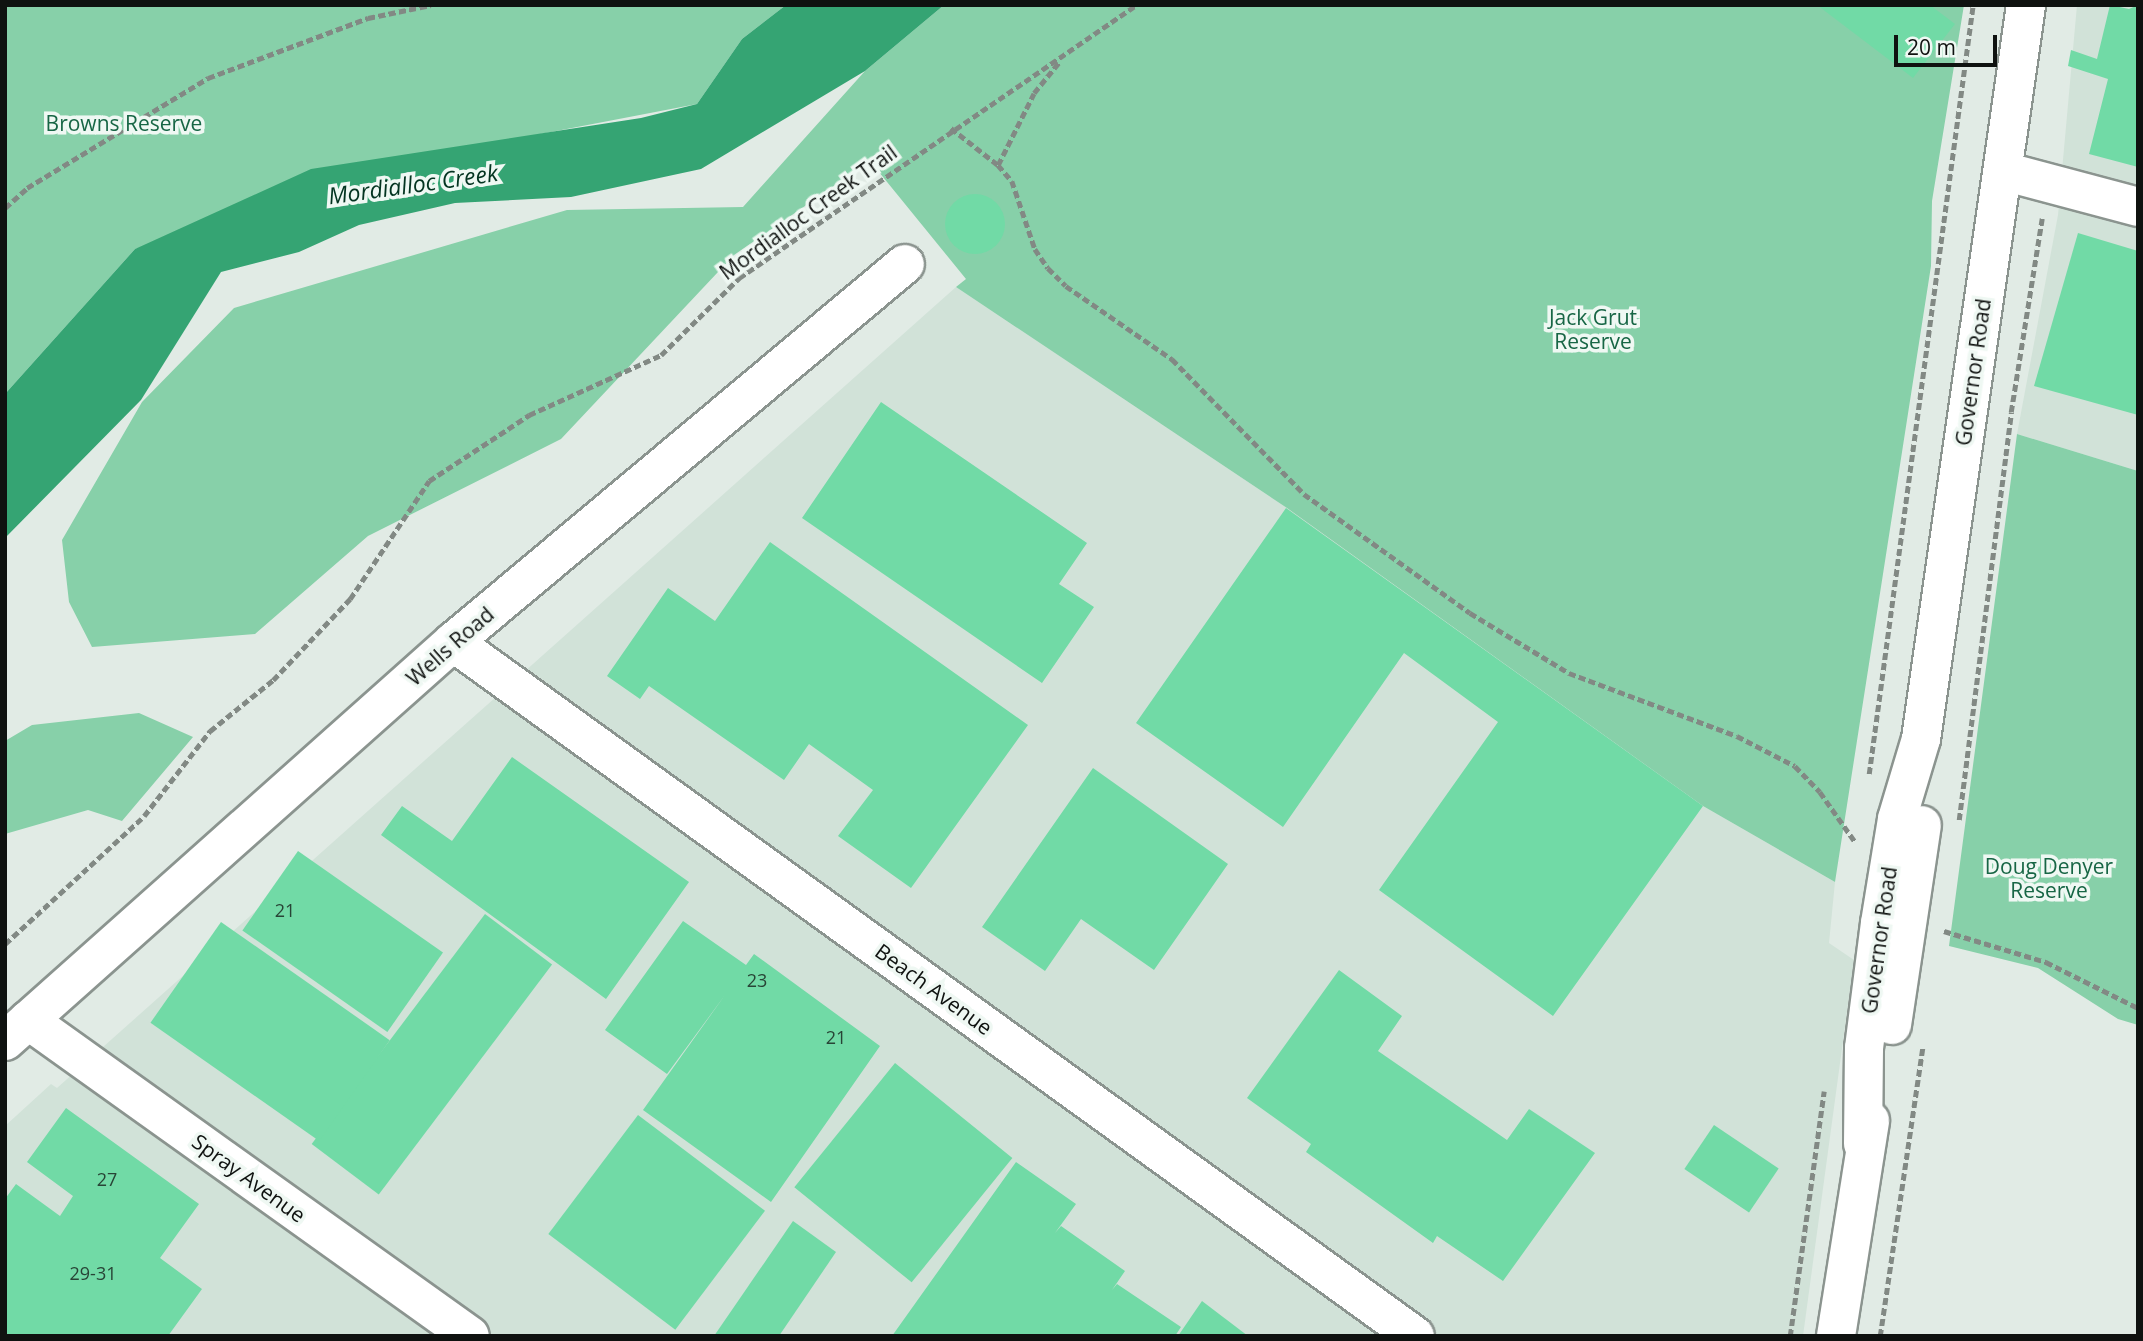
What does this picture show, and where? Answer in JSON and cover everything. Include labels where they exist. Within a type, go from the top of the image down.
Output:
[{"type":"street","name":"Governor Road","points":[[1863,1144],[1864,1048],[1880,923],[1897,820],[1921,738],[2026,5]]},
{"type":"street","points":[[2003,171],[2138,207]]},
{"type":"street","name":"Wells Road","points":[[17,1030],[453,642],[905,264]]},
{"type":"street","name":"Beach Avenue","points":[[453,642],[1415,1336]]},
{"type":"street","name":"Governor Road","points":[[1836,1336],[1863,1144],[1886,1060],[1934,929],[1922,824],[1921,738]]},
{"type":"street","name":"Spray Avenue","points":[[17,1030],[470,1336]]},
{"type":"path","points":[[5,208],[27,188],[208,78],[368,18],[431,5]]},
{"type":"path","name":"Mordialloc Creek Trail","points":[[5,944],[144,816],[210,732],[273,680],[350,599],[429,481],[529,415],[661,355],[739,278],[951,128],[1063,57],[1136,5]]},
{"type":"path","points":[[1869,777],[1973,5]]},
{"type":"path","points":[[998,165],[1034,93],[1063,57]]},
{"type":"path","points":[[951,128],[998,165],[1012,181],[1035,249],[1048,268],[1066,286],[1172,359],[1314,502],[1470,613],[1569,673],[1737,736],[1795,766],[1847,827],[1861,853],[1863,841]]},
{"type":"path","points":[[1958,825],[2011,412],[2042,218]]},
{"type":"path","points":[[1934,929],[2046,962],[2138,1008]]},
{"type":"path","points":[[1880,1336],[1925,1034]]},
{"type":"path","points":[[1790,1336],[1824,1088]]},
{"type":"shaded area","points":[[2077,5],[2138,5],[2138,471],[2017,434],[2058,215]]},
{"type":"shaded area","points":[[956,287],[1287,508],[1703,806],[1835,882],[1829,943],[1854,960],[1803,1336],[5,1336],[5,1126],[51,1084],[57,1088]]},
{"type":"green space","name":"Browns Reserve","points":[[5,5],[786,5],[742,39],[697,104],[499,142],[135,249],[5,394]]},
{"type":"green space","name":"Jack Grut Reserve","points":[[944,5],[1964,5],[1932,201],[1931,266],[1835,882],[1703,806],[1287,508],[956,287],[966,279],[870,161],[734,255],[561,439],[368,536],[255,634],[92,647],[69,602],[62,540],[142,402],[234,308],[567,210],[743,207],[865,71]]},
{"type":"green space","name":"Doug Denyer Reserve","points":[[2017,434],[2138,471],[2138,1025],[2118,1019],[2038,968],[1949,946]]},
{"type":"green space","points":[[139,713],[193,737],[122,821],[88,810],[5,834],[5,741],[32,725]]},
{"type":"water","name":"Mordialloc Creek","points":[[786,5],[944,5],[865,71],[701,169],[571,197],[455,203],[359,225],[299,252],[221,272],[141,400],[5,538],[5,394],[135,249],[311,169],[641,118],[697,104],[742,39]]},
{"type":"building","points":[[1817,5],[1930,5],[1955,24],[1913,78]]},
{"type":"building","points":[[2110,5],[2129,9],[2138,5],[2138,167],[2089,154],[2108,79],[2068,66],[2071,50],[2097,59]]},
{"type":"building","points":[[975,194],[996,203],[1005,224],[996,245],[975,254],[954,245],[945,224],[954,203]]},
{"type":"building","points":[[2078,233],[2138,251],[2138,415],[2034,386]]},
{"type":"building","points":[[881,402],[1087,543],[1059,584],[1094,607],[1042,683],[802,518]]},
{"type":"building","points":[[1286,508],[1703,806],[1553,1016],[1379,890],[1498,722],[1404,653],[1283,827],[1136,723]]},
{"type":"building","points":[[770,542],[1028,725],[911,888],[838,836],[873,790],[809,744],[784,780],[649,686],[640,699],[607,676],[668,588],[715,621]]},
{"type":"building","points":[[512,757],[689,882],[606,999],[381,835],[402,806],[452,841]]},
{"type":"building","points":[[1093,768],[1228,864],[1154,970],[1081,919],[1045,971],[982,927]]},
{"type":"building","points":[[298,851],[443,953],[387,1032],[242,930]]},
{"type":"building","points":[[485,914],[552,965],[379,1195],[312,1144]]},
{"type":"building","points":[[683,921],[746,965],[754,954],[880,1046],[771,1202],[643,1110],[725,995],[667,1074],[605,1030]]},
{"type":"building","points":[[221,922],[390,1040],[319,1141],[150,1023]]},
{"type":"building","points":[[1339,970],[1402,1016],[1378,1051],[1507,1140],[1529,1109],[1595,1153],[1503,1281],[1437,1236],[1433,1243],[1306,1152],[1311,1144],[1247,1098]]},
{"type":"building","points":[[895,1063],[1012,1158],[912,1282],[794,1187]]},
{"type":"building","points":[[66,1108],[199,1204],[160,1258],[202,1289],[168,1336],[5,1336],[5,1199],[16,1184],[60,1216],[73,1196],[27,1162]]},
{"type":"building","points":[[638,1115],[765,1211],[675,1330],[548,1234]]},
{"type":"building","points":[[1714,1125],[1779,1169],[1749,1213],[1684,1169]]},
{"type":"building","points":[[1016,1162],[1076,1204],[1055,1233],[1061,1226],[1125,1271],[1112,1290],[1117,1284],[1181,1327],[1175,1336],[892,1336]]},
{"type":"building","points":[[793,1221],[836,1252],[779,1336],[714,1336]]},
{"type":"building","points":[[1202,1301],[1248,1336],[1178,1336]]}]
